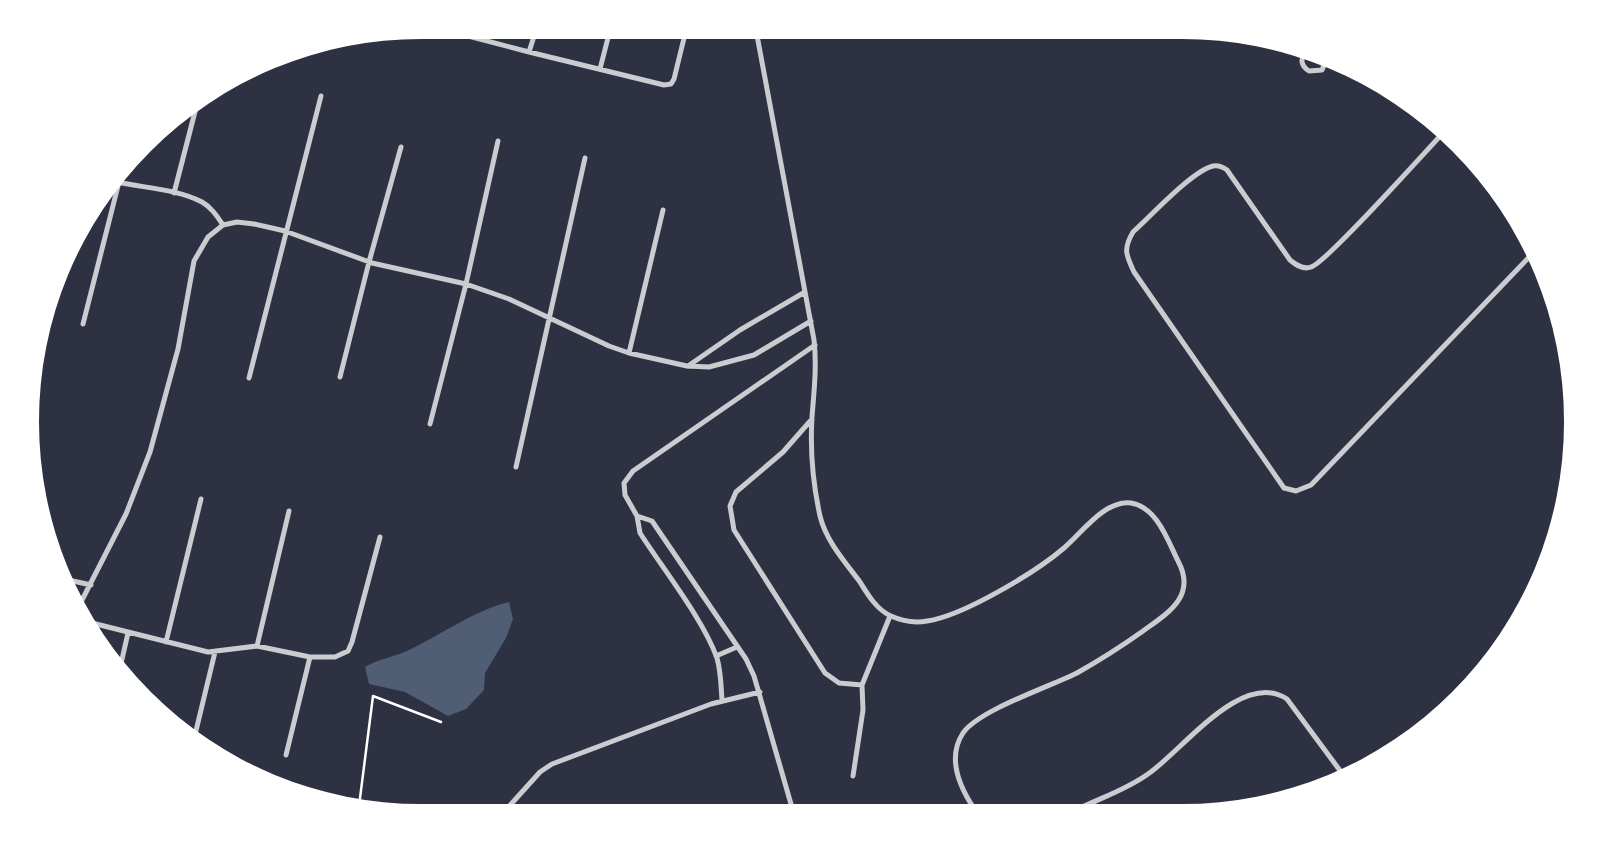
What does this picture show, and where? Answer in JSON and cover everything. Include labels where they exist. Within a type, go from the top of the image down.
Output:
[{"type":"street","points":[[484,39],[664,85],[671,84],[684,39]]},
{"type":"street","points":[[529,52],[533,39]]},
{"type":"street","points":[[600,69],[608,39]]},
{"type":"street","points":[[758,39],[815,346],[817,371],[812,419],[815,483],[824,528],[868,596],[890,616],[902,620],[924,622],[957,612],[1016,581],[1052,558],[1103,512],[1119,504],[1132,504],[1143,507],[1151,514],[1158,521],[1181,566],[1184,583],[1181,596],[1168,613],[1104,658],[1034,694],[984,715],[969,726],[958,743],[955,768],[962,790],[971,804]]},
{"type":"street","points":[[1303,58],[1302,65],[1309,71],[1322,70],[1324,66]]},
{"type":"street","points":[[249,378],[321,96]]},
{"type":"street","points":[[174,193],[195,113]]},
{"type":"street","points":[[1438,138],[1331,250],[1310,268],[1302,268],[1290,260],[1227,170],[1219,166],[1214,166],[1197,174],[1133,232],[1126,242],[1126,252],[1134,272],[1284,488],[1296,491],[1311,485],[1528,258]]},
{"type":"street","points":[[430,424],[466,284],[498,141]]},
{"type":"street","points":[[340,377],[368,262],[401,147]]},
{"type":"street","points":[[516,468],[585,158]]},
{"type":"street","points":[[122,183],[174,193],[201,201],[216,214],[223,225]]},
{"type":"street","points":[[83,324],[116,191]]},
{"type":"street","points":[[629,353],[663,210]]},
{"type":"street","points":[[83,599],[126,514],[155,436],[178,349],[194,261],[208,236],[223,225],[244,223],[285,231],[368,262],[466,284],[510,299],[548,319],[629,353],[687,366],[709,367],[754,354],[811,321]]},
{"type":"street","points":[[687,366],[740,330],[805,292]]},
{"type":"street","points":[[722,700],[720,670],[716,656],[702,627],[640,533],[637,516],[624,490],[626,478],[633,471],[815,346]]},
{"type":"street","points":[[812,419],[783,452],[736,492],[730,506],[731,520],[739,539],[825,672],[839,683],[862,685]]},
{"type":"street","points":[[166,642],[202,499]]},
{"type":"street","points":[[256,646],[289,511]]},
{"type":"street","points":[[637,516],[652,521],[737,647],[754,676],[790,804]]},
{"type":"street","points":[[97,624],[166,642],[216,652],[256,646],[310,657],[335,656],[348,651],[358,626],[380,536]]},
{"type":"street","points":[[74,581],[91,585]]},
{"type":"street","points":[[853,776],[863,710],[862,685],[890,616]]},
{"type":"street","points":[[122,660],[128,633]]},
{"type":"street","points":[[716,656],[737,647]]},
{"type":"street","points":[[196,731],[216,652]]},
{"type":"street","points":[[286,755],[310,657]]},
{"type":"street","points":[[1088,804],[1146,776],[1227,708],[1250,695],[1264,691],[1281,695],[1287,699],[1340,770]]},
{"type":"street","points":[[511,804],[540,772],[552,764],[722,700],[760,692]]},
{"type":"path","points":[[360,799],[373,696],[441,722]]},
{"type":"water","points":[[509,602],[513,619],[506,638],[485,673],[484,690],[466,709],[448,716],[405,692],[369,684],[365,667],[405,652],[483,611]]}]
